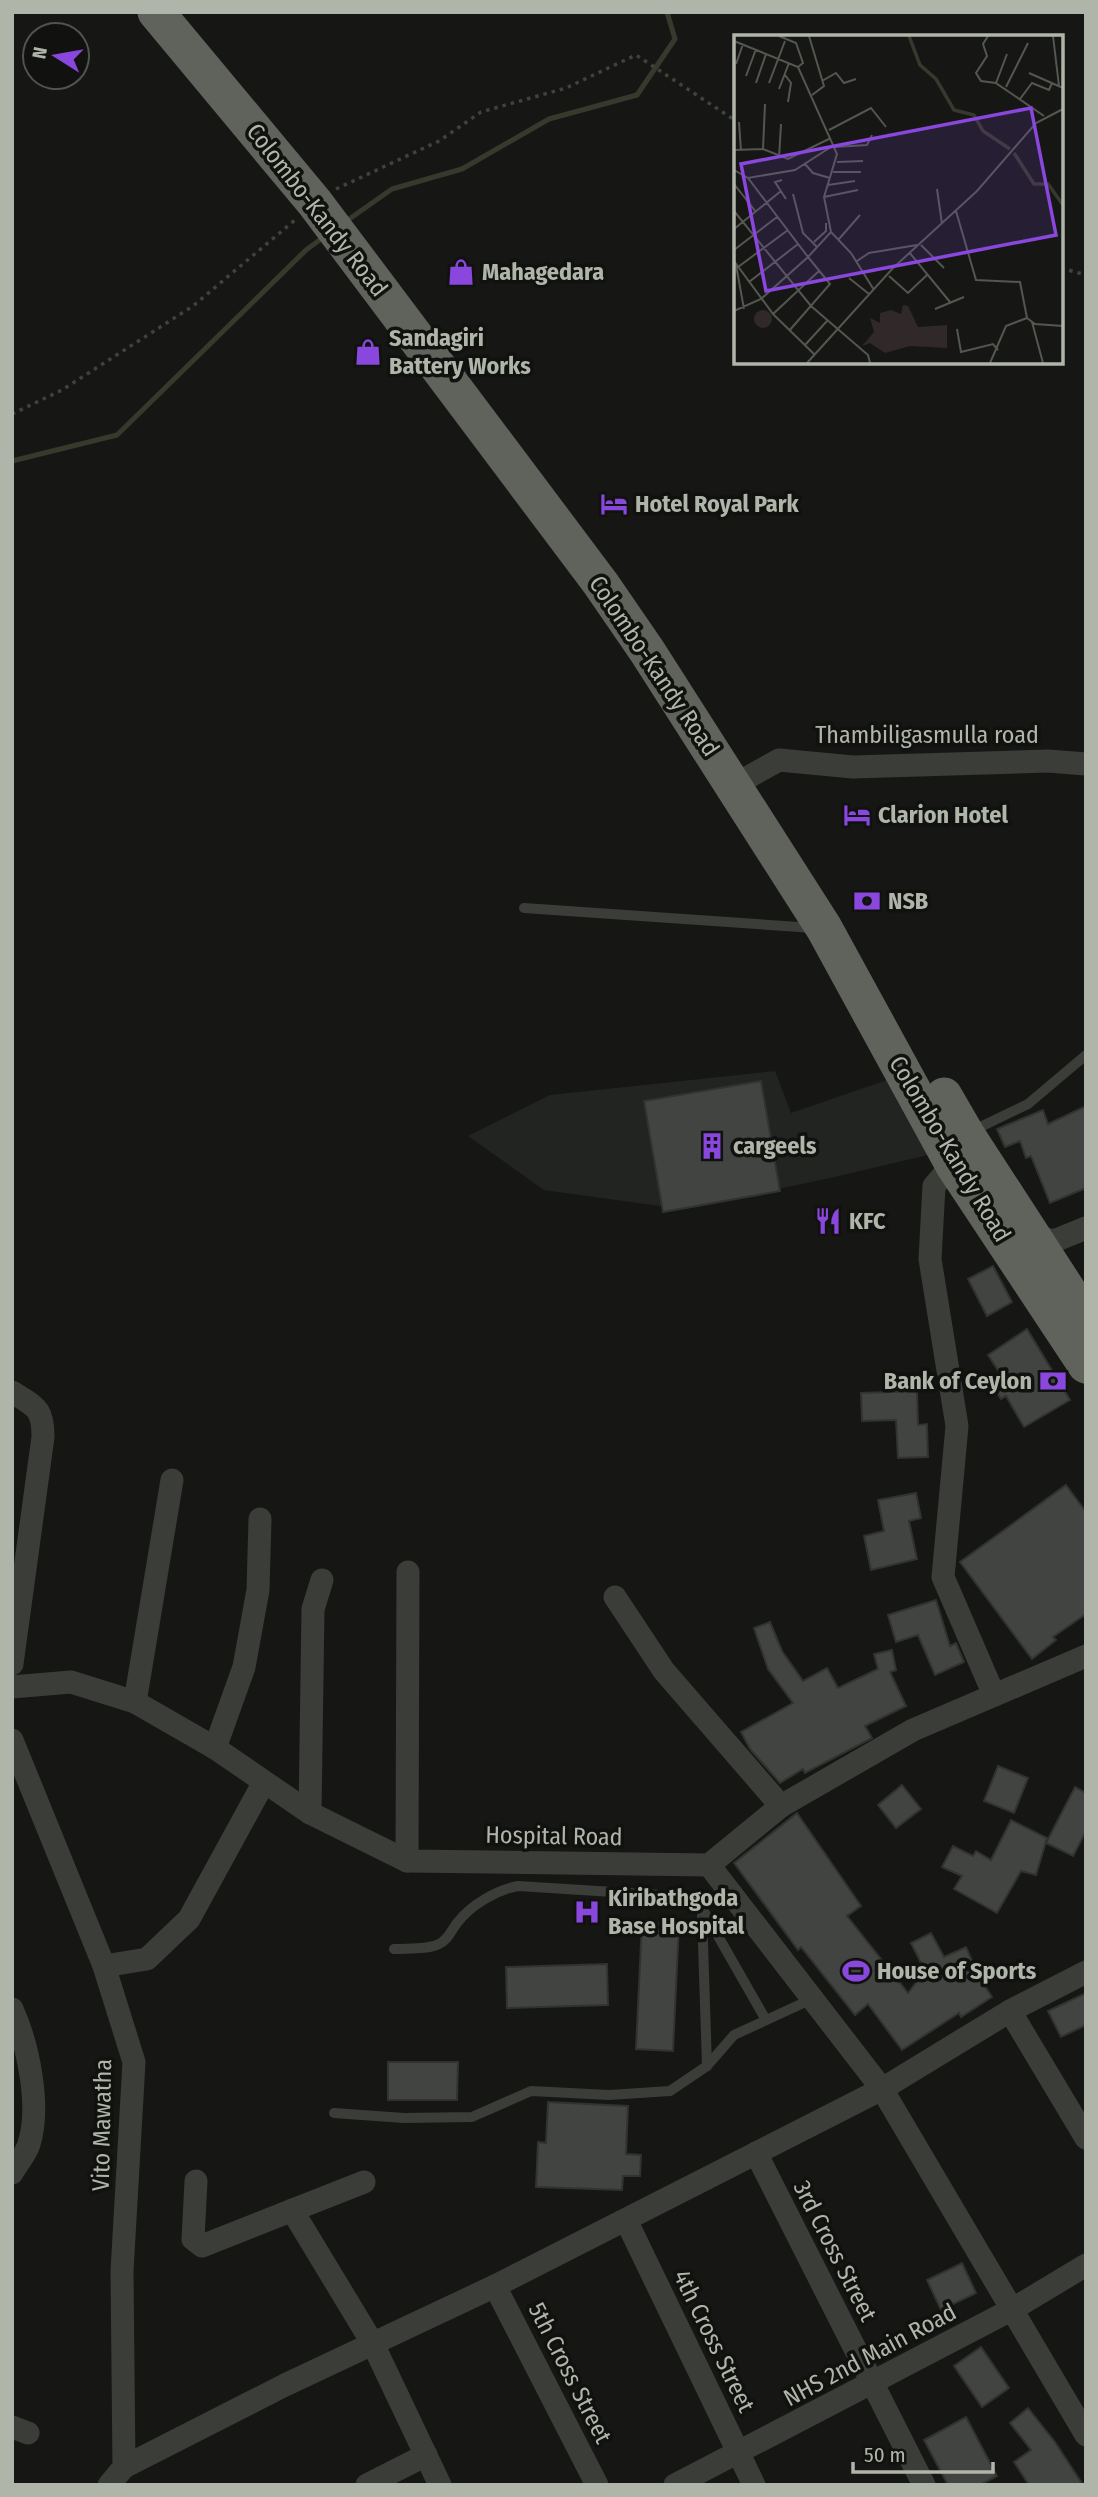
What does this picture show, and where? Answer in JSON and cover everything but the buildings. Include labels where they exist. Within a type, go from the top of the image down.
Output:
[{"type":"highway","name":"Colombo-Kandy Road","points":[[156,12],[327,200]]},
{"type":"highway","name":"Colombo-Kandy Road","points":[[187,12],[391,285],[601,584],[850,928],[960,1149]]},
{"type":"highway","name":"Colombo-Kandy Road","points":[[744,779],[824,928],[1018,1239],[1086,1365]]},
{"type":"highway","name":"Colombo-Kandy Road","points":[[1018,1239],[1086,1319]]},
{"type":"street","name":"Thambiligasmulla road","points":[[744,779],[779,760],[788,759],[853,766],[1048,761],[1086,764]]},
{"type":"street","points":[[960,1149],[934,1186],[930,1259],[957,1426],[943,1577],[994,1695]]},
{"type":"street","points":[[1018,1239],[1054,1241],[1086,1228]]},
{"type":"street","points":[[12,1392],[34,1407],[43,1418],[43,1437],[12,1664]]},
{"type":"street","points":[[135,1702],[172,1480]]},
{"type":"street","points":[[215,1748],[244,1667],[258,1590],[260,1519]]},
{"type":"street","points":[[407,1861],[408,1572]]},
{"type":"street","points":[[310,1813],[313,1609],[322,1580]]},
{"type":"street","points":[[615,1597],[664,1671],[781,1806]]},
{"type":"street","points":[[1086,1656],[913,1730],[781,1806],[709,1865],[882,2089],[1086,2435]]},
{"type":"street","name":"Hospital Road","points":[[12,1687],[71,1682],[135,1702],[215,1748],[310,1813],[407,1861],[709,1865]]},
{"type":"street","name":"Vito Mawatha","points":[[12,1740],[104,1966],[134,2062],[122,2271],[124,2467]]},
{"type":"street","points":[[104,1966],[147,1959],[189,1919],[264,1782]]},
{"type":"street","points":[[109,2485],[124,2467],[285,2385],[495,2286],[882,2089],[1010,2011],[1086,1972]]},
{"type":"street","points":[[12,2009],[22,2031],[35,2100],[29,2145],[12,2173]]},
{"type":"street","points":[[1010,2011],[1086,2138]]},
{"type":"street","name":"3rd Cross Street","points":[[756,2153],[924,2485]]},
{"type":"street","points":[[196,2181],[193,2239],[202,2246],[364,2182]]},
{"type":"street","points":[[292,2210],[373,2344],[440,2485]]},
{"type":"street","name":"4th Cross Street","points":[[626,2220],[754,2485]]},
{"type":"street","name":"NHS 2nd Main Road","points":[[675,2485],[1013,2309],[1086,2265]]},
{"type":"street","name":"5th Cross Street","points":[[495,2286],[597,2485]]},
{"type":"street","points":[[368,2485],[426,2455]]},
{"type":"lane","points":[[524,908],[824,928]]},
{"type":"lane","points":[[960,1149],[1028,1104],[1086,1055]]},
{"type":"lane","points":[[394,1949],[438,1945],[476,1906],[503,1889],[518,1886],[693,1897],[702,1908],[765,2020]]},
{"type":"lane","points":[[702,1908],[706,2066]]},
{"type":"lane","points":[[334,2113],[404,2118],[472,2117],[531,2091],[609,2095],[670,2091],[706,2066],[734,2035],[812,1999]]},
{"type":"path","points":[[12,414],[62,390],[193,306],[327,200],[439,141],[481,112],[566,88],[636,55],[734,120]]},
{"type":"path","points":[[1063,269],[1086,275]]},
{"type":"shaded area","points":[[775,1071],[791,1113],[890,1079],[928,1155],[681,1209],[544,1190],[468,1136],[550,1095]]},
{"type":"waterway","points":[[345,222],[392,189],[462,169],[549,119],[637,95],[675,39],[667,12]]},
{"type":"waterway","points":[[12,461],[117,435],[306,250],[325,236]]},
{"type":"place","name":"Mahagedara","points":[[461,272]]},
{"type":"place","name":"Sandagiri Battery Works","points":[[368,352]]},
{"type":"place","name":"Hotel Royal Park","points":[[614,504]]},
{"type":"place","name":"Clarion Hotel","points":[[857,815]]},
{"type":"place","name":"NSB","points":[[867,901]]},
{"type":"place","name":"cargeels","points":[[712,1146]]},
{"type":"place","name":"KFC","points":[[828,1221]]},
{"type":"place","name":"Bank of Ceylon","points":[[1053,1381]]},
{"type":"place","name":"Kiribathgoda Base Hospital","points":[[587,1912]]},
{"type":"place","name":"House of Sports","points":[[856,1971]]}]
